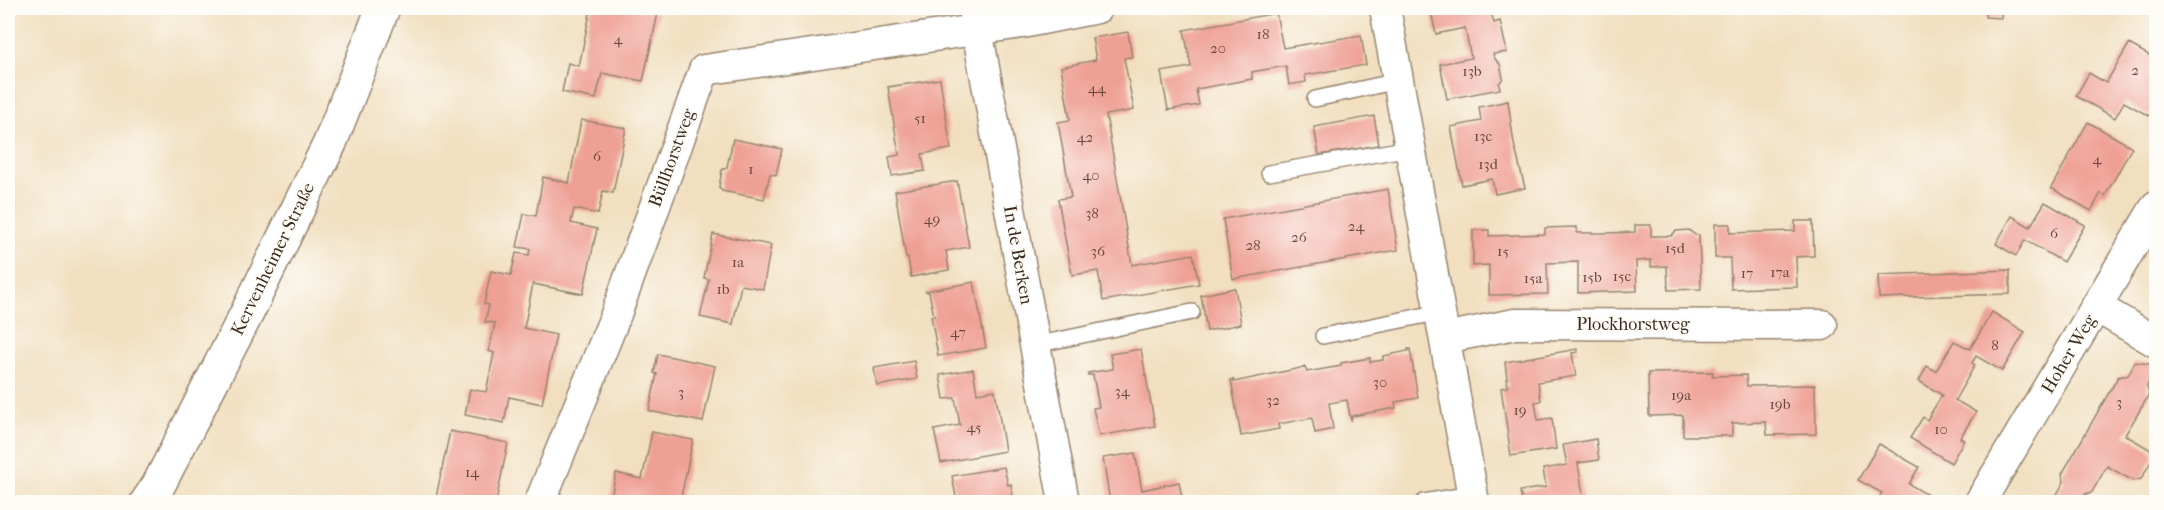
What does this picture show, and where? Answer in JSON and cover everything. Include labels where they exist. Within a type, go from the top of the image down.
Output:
[{"type":"main road","name":"Kervenheimer Straße","points":[[147,502],[159,486],[330,143],[383,8]]},
{"type":"street","points":[[975,18],[1022,23],[1097,8]]},
{"type":"street","points":[[1385,8],[1473,498]]},
{"type":"street","name":"In de Berken","points":[[975,18],[1064,502]]},
{"type":"street","name":"Büllhorstweg","points":[[540,502],[615,317],[704,70],[975,18]]},
{"type":"street","name":"Hoher Weg","points":[[1980,502],[2157,206]]},
{"type":"street","points":[[2097,307],[2157,342]]},
{"type":"street","name":"Plockhorstweg","points":[[1443,325],[1822,325]]},
{"type":"lane","points":[[1315,99],[1398,81]]},
{"type":"lane","points":[[1269,173],[1410,148]]},
{"type":"lane","points":[[1035,345],[1192,312]]},
{"type":"lane","points":[[1323,336],[1443,325]]},
{"type":"lane","points":[[1424,502],[1473,498]]},
{"type":"building","points":[[591,8],[632,8],[658,13],[643,81],[602,73],[596,99],[562,92],[568,63],[579,66]]},
{"type":"building","points":[[1430,8],[1490,8],[1494,23],[1500,21],[1507,52],[1493,54],[1500,64],[1503,78],[1499,84],[1500,89],[1447,99],[1440,64],[1471,58],[1465,28],[1436,34]]},
{"type":"building","points":[[1986,8],[2002,8],[2001,18],[1985,17]]},
{"type":"building","points":[[1276,13],[1283,48],[1361,35],[1366,65],[1305,75],[1306,82],[1289,85],[1286,66],[1252,72],[1252,79],[1196,89],[1199,105],[1168,110],[1161,72],[1191,67],[1184,30]]},
{"type":"building","points":[[1128,32],[1132,57],[1124,58],[1134,110],[1106,115],[1132,265],[1193,254],[1199,284],[1103,301],[1098,271],[1072,275],[1058,199],[1071,197],[1058,122],[1070,120],[1061,67],[1096,60],[1092,38]]},
{"type":"building","points":[[2129,44],[2152,57],[2156,53],[2156,103],[2149,116],[2124,102],[2115,118],[2076,96],[2089,73],[2106,83]]},
{"type":"building","points":[[940,79],[951,149],[922,154],[925,171],[892,176],[889,157],[899,155],[888,87]]},
{"type":"building","points":[[1508,101],[1514,144],[1525,188],[1495,194],[1492,179],[1462,185],[1451,127],[1481,121],[1479,107]]},
{"type":"building","points":[[1374,116],[1379,145],[1319,155],[1314,127]]},
{"type":"building","points":[[581,120],[626,128],[613,193],[603,191],[598,214],[574,209],[571,223],[597,229],[583,294],[533,284],[524,328],[556,335],[542,404],[509,397],[504,423],[465,415],[470,389],[486,392],[494,353],[489,351],[495,323],[485,322],[489,305],[484,304],[491,271],[511,275],[516,253],[529,255],[530,249],[517,247],[524,214],[536,216],[543,177],[569,183]]},
{"type":"building","points":[[2088,122],[2132,147],[2105,196],[2101,193],[2091,211],[2051,188]]},
{"type":"building","points":[[733,139],[782,149],[776,175],[770,174],[764,199],[722,191],[719,187],[722,170],[727,167]]},
{"type":"building","points":[[957,181],[969,247],[946,251],[949,270],[911,277],[895,191]]},
{"type":"building","points":[[1388,189],[1398,250],[1233,279],[1223,219]]},
{"type":"building","points":[[2045,202],[2085,225],[2063,262],[2025,240],[2016,256],[1996,244],[2012,216],[2030,227]]},
{"type":"building","points":[[1795,221],[1813,221],[1814,256],[1796,257],[1797,287],[1731,289],[1730,258],[1715,258],[1715,224],[1730,224],[1730,233],[1795,231]]},
{"type":"building","points":[[1635,225],[1651,225],[1651,236],[1671,236],[1676,231],[1689,230],[1699,235],[1701,289],[1668,290],[1667,266],[1651,267],[1651,260],[1636,261],[1637,291],[1578,293],[1578,262],[1547,263],[1548,294],[1489,295],[1489,265],[1473,266],[1473,230],[1489,230],[1489,236],[1545,234],[1545,228],[1577,227],[1577,233],[1606,233],[1635,232]]},
{"type":"building","points":[[713,234],[771,245],[763,289],[741,285],[733,324],[700,317],[709,279],[704,278]]},
{"type":"building","points":[[2010,270],[2010,294],[1879,298],[1878,275]]},
{"type":"building","points":[[974,282],[986,348],[938,356],[931,316],[934,316],[929,292],[925,291]]},
{"type":"building","points":[[1235,288],[1241,324],[1207,331],[1201,295]]},
{"type":"building","points":[[1992,312],[2025,332],[2002,371],[1976,356],[1972,363],[1975,365],[1955,400],[1976,412],[1960,438],[1964,440],[1951,463],[1910,438],[1923,417],[1927,420],[1942,395],[1919,381],[1927,366],[1936,371],[1954,341],[1970,349]]},
{"type":"building","points":[[1141,349],[1155,426],[1099,436],[1093,408],[1099,407],[1093,375],[1088,375],[1088,373],[1113,369],[1110,354]]},
{"type":"building","points":[[1410,349],[1418,398],[1395,402],[1396,408],[1352,416],[1351,421],[1347,400],[1329,403],[1333,429],[1315,433],[1312,418],[1278,424],[1279,429],[1241,436],[1231,380],[1233,379],[1234,382],[1305,367],[1307,372],[1370,358],[1370,362],[1383,360],[1383,356],[1408,351]]},
{"type":"building","points":[[1577,349],[1578,352],[1572,353],[1576,376],[1538,382],[1541,401],[1535,402],[1538,420],[1552,418],[1556,449],[1511,456],[1501,388],[1508,387],[1505,362]]},
{"type":"building","points":[[658,354],[715,366],[703,422],[649,411],[657,374],[654,373]]},
{"type":"building","points":[[914,361],[917,379],[877,386],[874,368]]},
{"type":"building","points":[[2135,362],[2156,365],[2156,380],[2151,379],[2147,386],[2149,395],[2125,435],[2151,450],[2153,458],[2141,479],[2133,481],[2107,466],[2092,492],[2085,494],[2090,498],[2087,502],[2068,502],[2056,496],[2064,482],[2062,474],[2118,377],[2128,375]]},
{"type":"building","points":[[973,369],[977,393],[995,390],[1005,451],[941,463],[934,430],[960,425],[955,398],[944,399],[940,375]]},
{"type":"building","points":[[1713,372],[1712,376],[1746,375],[1747,386],[1815,385],[1816,434],[1767,435],[1766,422],[1732,423],[1732,436],[1683,436],[1683,415],[1649,416],[1648,373]]},
{"type":"building","points":[[450,431],[508,443],[496,502],[435,502]]},
{"type":"building","points":[[652,432],[693,440],[680,502],[610,502],[616,473],[642,479]]},
{"type":"building","points":[[1596,439],[1599,460],[1578,463],[1584,502],[1522,502],[1520,491],[1546,487],[1543,469],[1567,465],[1563,445]]},
{"type":"building","points":[[1879,444],[1919,467],[1909,484],[1931,497],[1927,502],[1876,502],[1882,493],[1858,480]]},
{"type":"building","points":[[1135,453],[1142,490],[1179,482],[1183,502],[1110,502],[1103,458]]},
{"type":"building","points":[[1004,467],[1008,485],[1011,484],[1014,502],[957,502],[952,476]]}]
